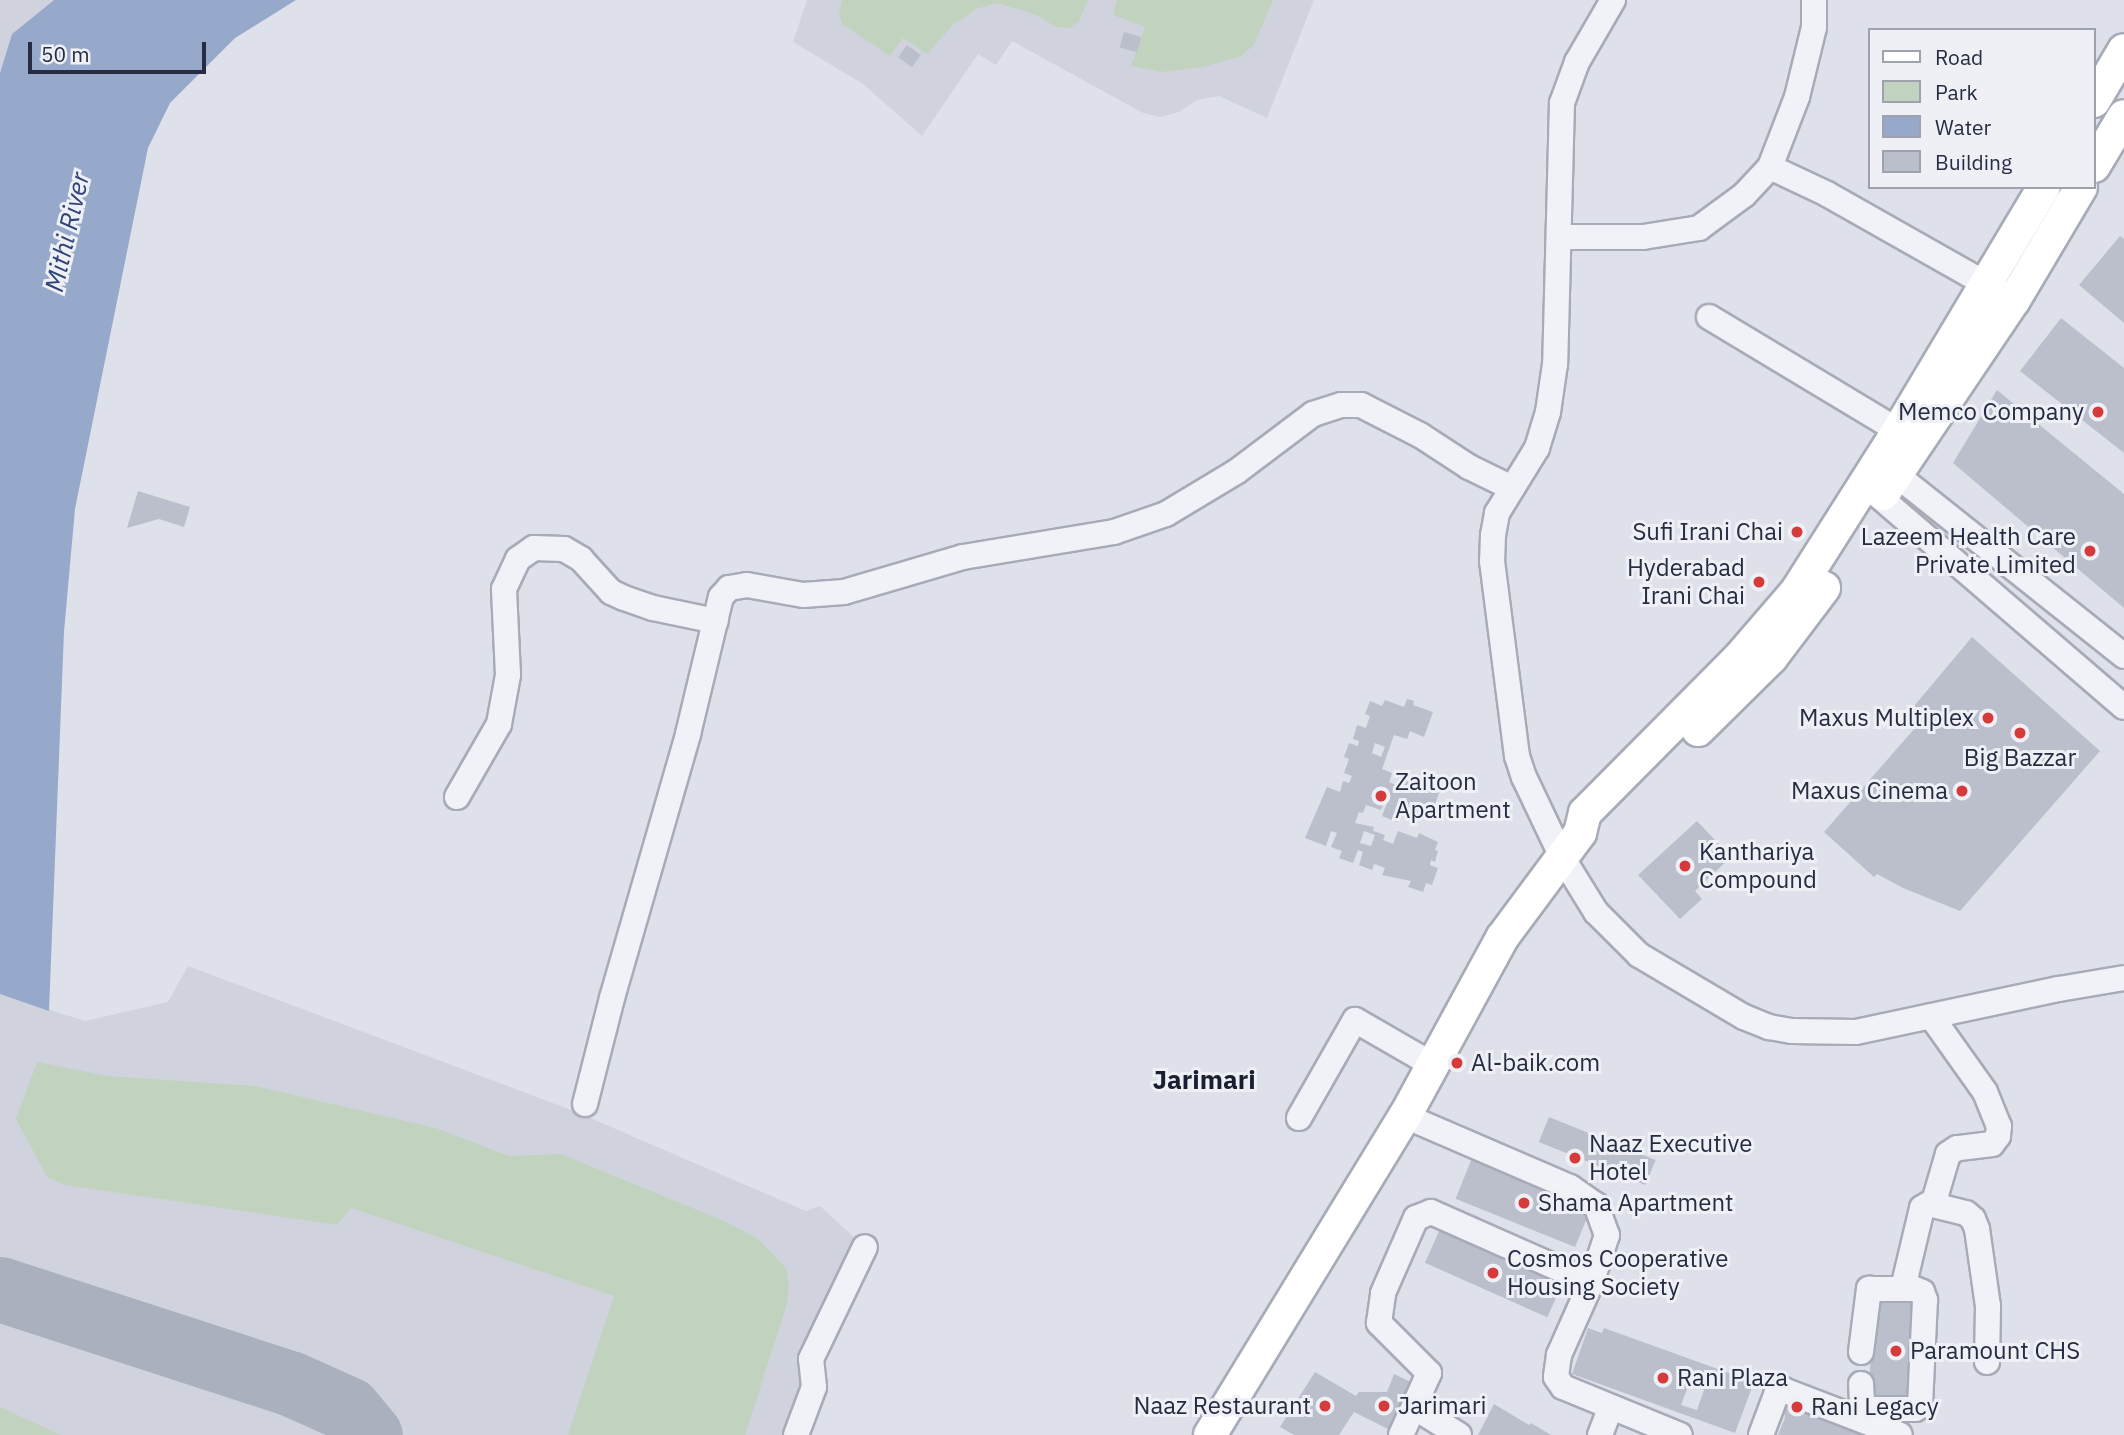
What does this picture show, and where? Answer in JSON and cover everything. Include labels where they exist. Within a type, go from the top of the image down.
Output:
[{"type":"main road","points":[[2096,98],[2124,50]]},
{"type":"main road","points":[[2096,163],[2124,116]]},
{"type":"main road","points":[[2001,292],[2043,189]]},
{"type":"main road","points":[[1210,1435],[1405,1116],[1503,938],[1571,845],[1602,825],[1771,658],[1812,606],[1880,479],[2001,292],[2079,189]]},
{"type":"street","points":[[1613,0],[1577,62],[1562,103],[1555,364],[1548,412],[1537,448],[1497,513],[1492,561],[1513,726],[1524,777],[1571,845],[1596,912],[1617,936],[1639,955],[1744,1017],[1769,1027],[1792,1031],[1856,1032],[2124,978]]},
{"type":"street","points":[[1559,237],[1643,237],[1699,228],[1744,195],[1770,167],[1797,97],[1814,27],[1814,0]]},
{"type":"street","points":[[1770,167],[1827,194],[2001,292]]},
{"type":"street","points":[[1709,317],[1908,437]]},
{"type":"street","points":[[585,1104],[612,998],[688,734],[721,597],[736,585],[803,595],[844,592],[963,557],[1127,527],[1166,514],[1236,472],[1313,414],[1341,405],[1361,405],[1420,435],[1469,467],[1512,488]]},
{"type":"street","points":[[1880,479],[2124,656]]},
{"type":"street","points":[[1880,479],[2124,707]]},
{"type":"street","points":[[457,797],[499,724],[508,675],[504,589],[518,559],[534,548],[564,549],[581,559],[611,592],[624,598],[653,608],[716,621]]},
{"type":"street","points":[[1931,1016],[1985,1092],[1999,1126],[1998,1136],[1992,1143],[1957,1149],[1948,1154],[1933,1205]]},
{"type":"street","points":[[1299,1118],[1355,1020],[1433,1065]]},
{"type":"street","points":[[1405,1116],[1570,1187],[1596,1205],[1607,1235],[1591,1283],[1559,1355],[1556,1377],[1563,1387],[1680,1435]]},
{"type":"street","points":[[1903,1288],[1919,1213],[1925,1205],[1966,1213],[1973,1219],[1977,1229],[1988,1306],[1987,1363]]},
{"type":"street","points":[[1401,1435],[1429,1373],[1379,1323],[1383,1293],[1416,1217],[1432,1212],[1591,1283]]},
{"type":"street","points":[[796,1435],[814,1387],[811,1359],[865,1247]]},
{"type":"street","points":[[1861,1352],[1869,1289],[1903,1288],[1922,1292],[1925,1300],[1920,1406],[1915,1409],[1867,1409],[1862,1402],[1861,1384]]},
{"type":"street","points":[[1761,1435],[1776,1395],[1783,1390],[1900,1435]]},
{"type":"street","points":[[1414,1407],[1459,1435]]},
{"type":"street","points":[[1602,1435],[1611,1407]]},
{"type":"shaded area","points":[[0,0],[54,0],[12,34],[0,73]]},
{"type":"shaded area","points":[[807,0],[1314,0],[1267,118],[1219,96],[1197,100],[1179,112],[1160,117],[1143,113],[1012,41],[996,65],[978,54],[922,136],[863,84],[793,42]]},
{"type":"shaded area","points":[[188,966],[574,1111],[806,1211],[820,1206],[859,1242],[798,1351],[808,1388],[786,1435],[0,1435],[0,994],[85,1021],[168,1002]]},
{"type":"green space","points":[[842,0],[1088,0],[1079,21],[1070,28],[1056,27],[1036,15],[997,3],[976,9],[953,25],[927,54],[903,38],[890,56],[842,24],[839,14]]},
{"type":"green space","points":[[1117,0],[1273,0],[1254,45],[1241,56],[1203,67],[1162,72],[1131,66],[1145,27],[1113,15]]},
{"type":"green space","points":[[37,1062],[107,1076],[255,1086],[436,1128],[509,1156],[561,1154],[724,1221],[757,1238],[786,1268],[789,1284],[787,1304],[745,1435],[568,1435],[614,1296],[351,1208],[337,1225],[65,1185],[47,1177],[16,1119]]},
{"type":"green space","points":[[0,1407],[61,1435],[0,1435]]},
{"type":"water","name":"Mithi River","points":[[54,0],[296,0],[235,38],[170,103],[148,148],[75,509],[64,632],[49,1011],[0,994],[0,73],[12,34]]},
{"type":"building","points":[[1124,32],[1141,37],[1137,52],[1120,47]]},
{"type":"building","points":[[907,45],[921,55],[912,67],[898,57]]},
{"type":"building","points":[[2120,236],[2124,239],[2124,323],[2079,285]]},
{"type":"building","name":"Memco Company","points":[[2061,318],[2124,368],[2124,453],[2020,371]]},
{"type":"building","name":"Lazeem Health Care Private Limited","points":[[1997,390],[2124,494],[2124,608],[1953,463]]},
{"type":"building","points":[[138,491],[190,507],[184,527],[159,519],[127,528]]},
{"type":"building","name":"Maxus Cinema","points":[[1972,637],[2100,751],[1960,911],[1903,888],[1877,874],[1874,877],[1824,832],[1915,728],[1904,718]]},
{"type":"building","name":"Zaitoon Apartment","points":[[1407,699],[1414,701],[1413,705],[1433,712],[1424,737],[1410,731],[1407,739],[1394,735],[1382,769],[1392,773],[1389,782],[1396,785],[1400,776],[1420,787],[1423,781],[1441,787],[1432,813],[1419,809],[1416,820],[1400,814],[1397,822],[1382,816],[1388,800],[1385,799],[1381,810],[1366,805],[1363,813],[1359,812],[1355,823],[1374,827],[1373,831],[1385,835],[1383,840],[1393,844],[1398,831],[1417,838],[1419,833],[1438,842],[1435,862],[1431,860],[1430,865],[1438,868],[1432,885],[1426,883],[1423,892],[1408,887],[1411,881],[1382,875],[1385,868],[1374,864],[1372,870],[1359,865],[1363,852],[1358,850],[1353,863],[1339,858],[1342,851],[1331,847],[1337,833],[1331,831],[1326,846],[1305,838],[1327,787],[1340,792],[1343,781],[1349,783],[1352,776],[1344,773],[1349,759],[1344,757],[1349,743],[1358,746],[1359,741],[1353,739],[1357,725],[1366,728],[1370,716],[1365,714],[1370,701],[1382,706],[1385,700],[1404,707]],"holes":[[[1375,743],[1385,747],[1381,757],[1372,753]],[[1364,831],[1375,835],[1371,846],[1360,843]]]},
{"type":"building","name":"Kanthariya Compound","points":[[1697,821],[1731,857],[1695,891],[1702,899],[1680,919],[1638,875]]},
{"type":"building","points":[[1549,1117],[1656,1160],[1646,1185],[1539,1142]]},
{"type":"building","name":"Shama Apartment","points":[[1472,1158],[1592,1206],[1575,1247],[1456,1199]]},
{"type":"building","name":"Cosmos Cooperative Housing Society","points":[[1440,1229],[1562,1284],[1547,1317],[1425,1263]]},
{"type":"building","name":"Paramount CHS","points":[[1874,1293],[1915,1295],[1909,1406],[1868,1404]]},
{"type":"building","name":"Rani Plaza","points":[[1588,1328],[1602,1333],[1604,1328],[1754,1382],[1735,1433],[1572,1374]],"holes":[[[1689,1384],[1704,1390],[1697,1410],[1681,1405]]]},
{"type":"building","name":"Naaz Restaurant","points":[[1315,1372],[1356,1396],[1359,1392],[1387,1392],[1394,1374],[1419,1386],[1396,1433],[1354,1412],[1339,1435],[1294,1435],[1280,1427]]},
{"type":"building","name":"Rani Legacy","points":[[1782,1396],[1885,1435],[1778,1435],[1785,1418]]},
{"type":"building","points":[[1494,1404],[1529,1425],[1531,1423],[1551,1435],[1478,1435]]},
{"type":"taxiway","points":[[0,1289],[292,1384],[348,1409],[370,1435]]},
{"type":"place","name":"Memco Company","points":[[2098,412]]},
{"type":"place","name":"Sufi Irani Chai","points":[[1797,532]]},
{"type":"place","name":"Lazeem Health Care Private Limited","points":[[2090,551]]},
{"type":"place","name":"Hyderabad Irani Chai","points":[[1759,582]]},
{"type":"place","name":"Maxus Multiplex","points":[[1988,718]]},
{"type":"place","name":"Big Bazzar","points":[[2020,733]]},
{"type":"place","name":"Maxus Cinema","points":[[1962,791]]},
{"type":"place","name":"Zaitoon Apartment","points":[[1381,796]]},
{"type":"place","name":"Kanthariya Compound","points":[[1685,866]]},
{"type":"place","name":"Al-baik.com","points":[[1457,1063]]},
{"type":"place","name":"Naaz Executive Hotel","points":[[1575,1158]]},
{"type":"place","name":"Shama Apartment","points":[[1524,1203]]},
{"type":"place","name":"Cosmos Cooperative Housing Society","points":[[1493,1273]]},
{"type":"place","name":"Paramount CHS","points":[[1896,1351]]},
{"type":"place","name":"Rani Plaza","points":[[1663,1378]]},
{"type":"place","name":"Naaz Restaurant","points":[[1325,1406]]},
{"type":"place","name":"Jarimari","points":[[1384,1406]]},
{"type":"place","name":"Rani Legacy","points":[[1797,1407]]},
{"type":"district","name":"Jarimari","points":[[1204,1080]]}]
